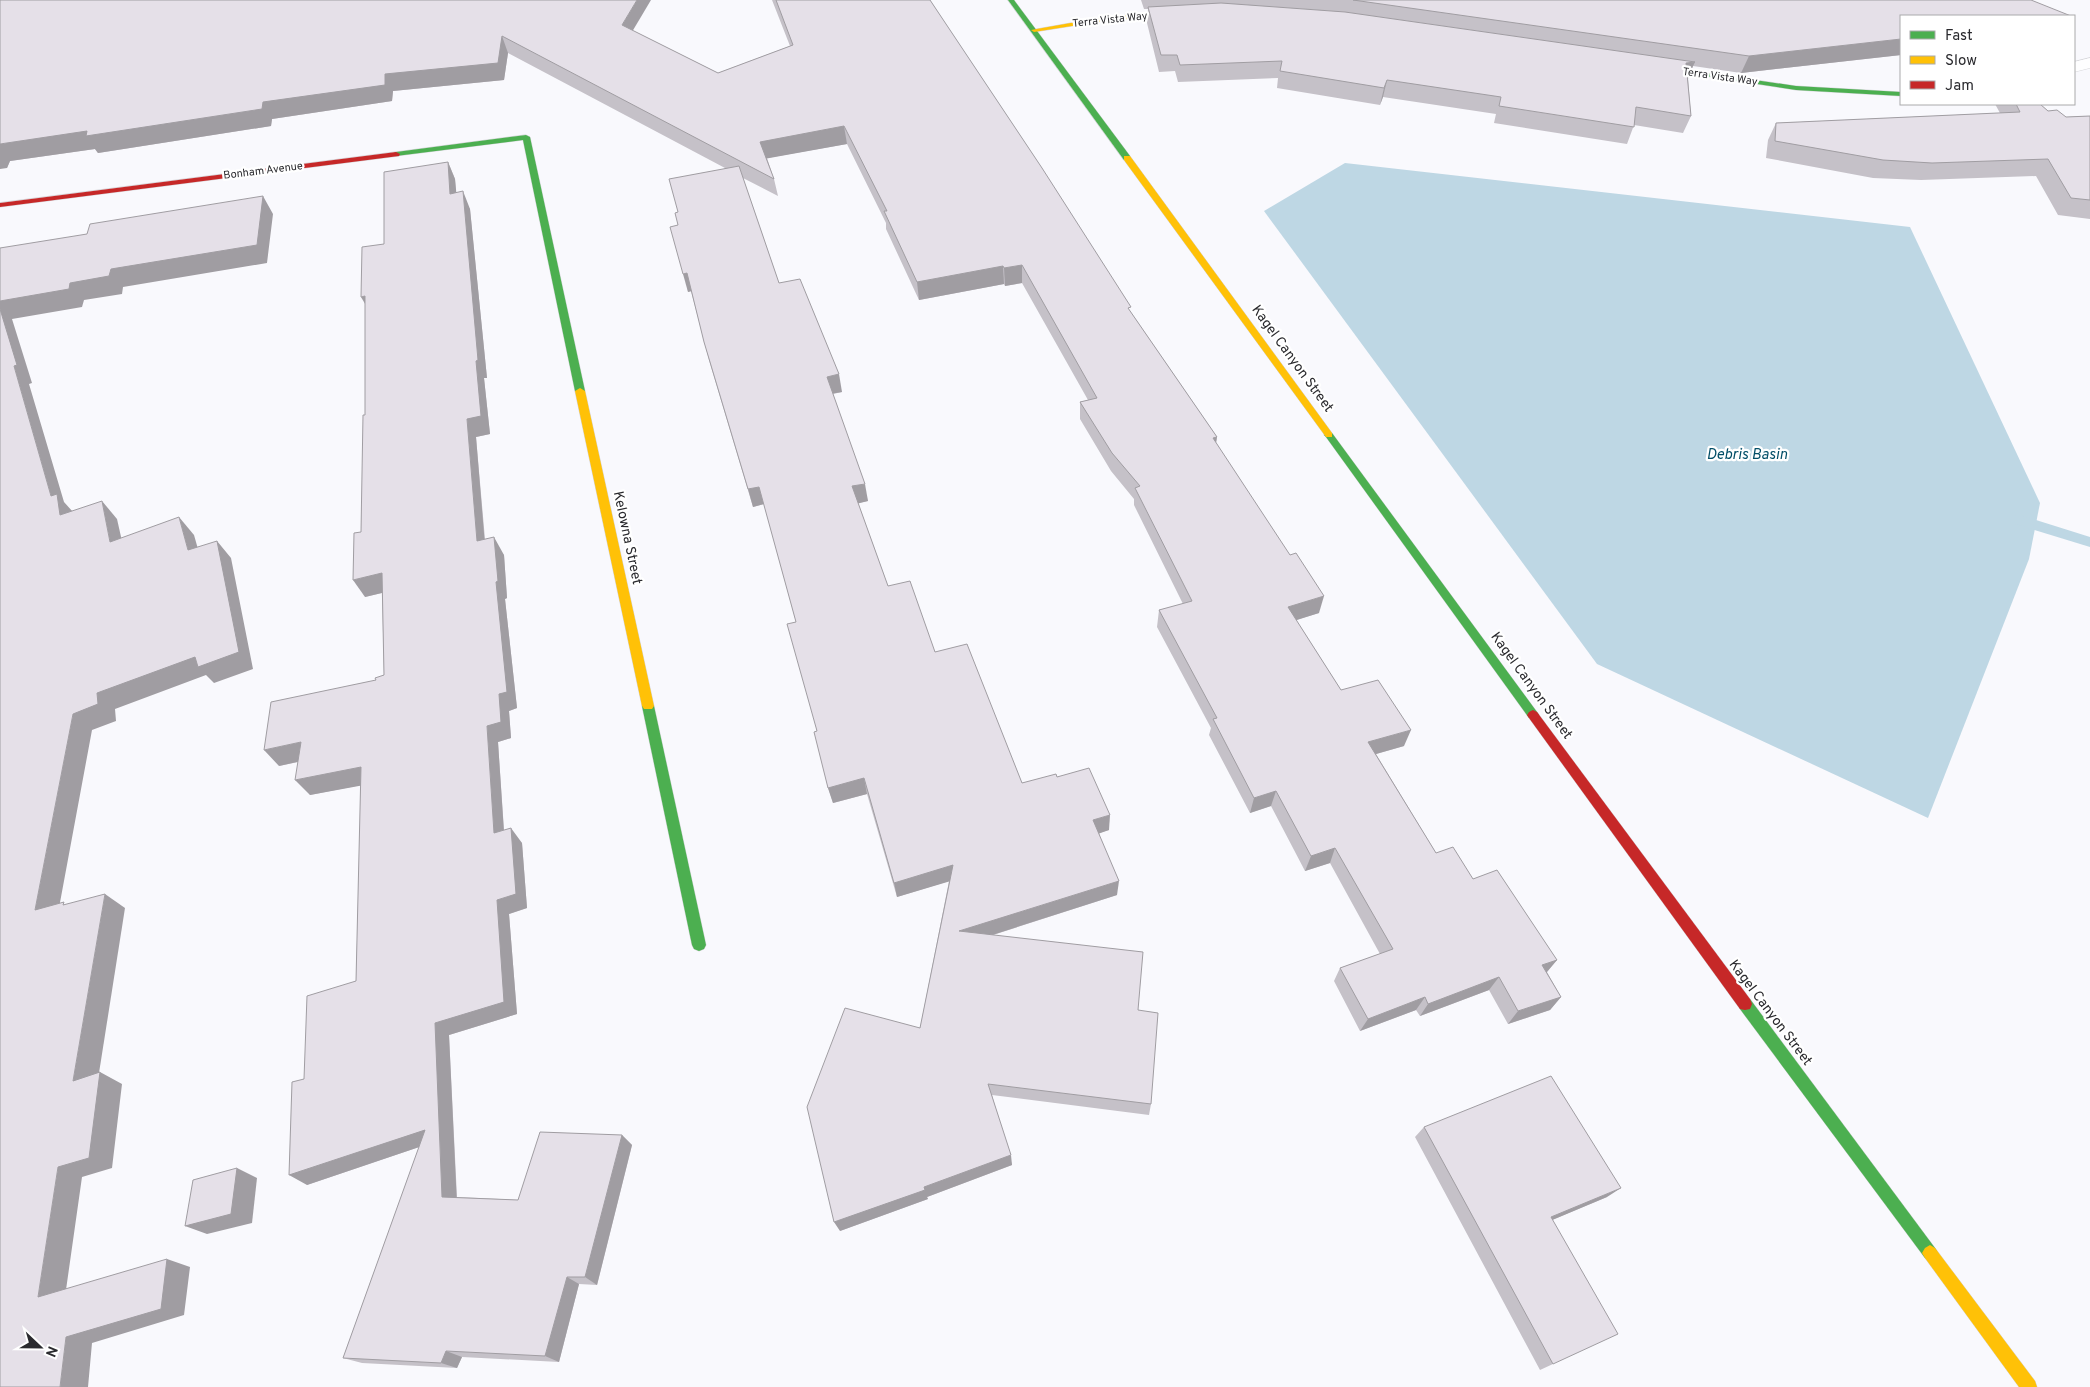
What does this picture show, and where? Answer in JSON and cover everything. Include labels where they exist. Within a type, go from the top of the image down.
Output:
[{"type":"street","name":"Kagel Canyon Street","points":[[1012,0],[1705,950],[2029,1387]]},
{"type":"street","name":"Terra Vista Way","points":[[1034,30],[1110,18],[1199,13]]},
{"type":"street","points":[[2075,68],[2090,63]]},
{"type":"street","name":"Terra Vista Way","points":[[1638,65],[1796,88],[1900,94]]},
{"type":"street","name":"Bonham Avenue","points":[[0,206],[526,138]]},
{"type":"street","name":"Kelowna Street","points":[[526,138],[699,945]]},
{"type":"water","name":"Debris Basin","points":[[1345,163],[1910,227],[2040,503],[2029,559],[1928,818],[1597,664],[1264,211]]},
{"type":"building","points":[[0,0],[637,0],[622,25],[718,73],[793,45],[776,0],[930,0],[1042,168],[1131,307],[1128,308],[1217,437],[1213,438],[1290,555],[1296,553],[1324,596],[1288,607],[1341,690],[1378,680],[1411,730],[1368,742],[1436,853],[1453,847],[1473,879],[1497,870],[1557,960],[1542,965],[1561,997],[1518,1011],[1499,977],[1428,1004],[1425,997],[1368,1019],[1340,968],[1393,949],[1335,848],[1311,856],[1276,791],[1254,798],[1213,719],[1217,718],[1159,610],[1192,601],[1135,488],[1140,486],[1112,453],[1080,402],[1097,398],[1022,265],[1004,268],[1003,266],[917,282],[884,211],[887,211],[844,126],[760,142],[774,179],[502,36],[498,63],[385,74],[385,85],[263,102],[262,109],[86,136],[87,131],[0,144]]},
{"type":"building","points":[[1353,0],[2031,0],[2068,15],[1900,15],[1900,39],[1749,56]]},
{"type":"building","points":[[1221,3],[1345,12],[1695,62],[1686,63],[1691,116],[1636,107],[1634,127],[1499,106],[1501,97],[1387,80],[1384,88],[1280,71],[1282,61],[1180,65],[1177,55],[1161,55],[1148,7]]},
{"type":"building","points":[[2016,105],[2041,105],[2048,111],[2057,110],[2066,117],[2090,116],[2090,200],[2071,198],[2048,159],[1932,163],[1883,160],[1775,141],[1776,123],[2020,112]]},
{"type":"building","points":[[448,162],[450,194],[463,191],[478,360],[476,361],[481,416],[467,419],[477,541],[494,537],[498,581],[496,582],[507,692],[499,694],[501,722],[487,726],[494,833],[511,828],[516,894],[497,900],[504,1002],[435,1023],[442,1197],[518,1200],[540,1132],[622,1135],[585,1277],[567,1277],[545,1356],[446,1351],[441,1363],[343,1358],[425,1130],[289,1175],[292,1082],[304,1079],[307,996],[356,981],[361,767],[295,780],[301,742],[264,750],[271,702],[376,680],[375,678],[384,675],[382,573],[353,580],[354,533],[361,532],[363,415],[365,415],[365,296],[361,297],[362,247],[384,244],[384,172]]},
{"type":"building","points":[[739,166],[779,283],[800,279],[839,374],[827,377],[865,484],[852,486],[888,586],[910,581],[935,652],[967,644],[1022,783],[1056,774],[1057,777],[1089,768],[1110,815],[1093,820],[1119,881],[959,931],[1143,952],[1138,1010],[1158,1013],[1151,1104],[988,1084],[1011,1155],[924,1187],[925,1190],[834,1222],[807,1107],[845,1008],[920,1028],[953,865],[894,883],[864,778],[828,788],[814,732],[817,731],[787,624],[796,622],[759,487],[748,489],[704,342],[687,273],[683,274],[670,227],[678,225],[675,213],[678,212],[669,179]]},
{"type":"building","points":[[263,196],[257,245],[111,269],[109,276],[70,283],[69,289],[0,301],[0,248],[87,234],[90,224]]},
{"type":"building","points":[[0,309],[17,365],[14,366],[51,496],[57,494],[60,515],[102,501],[110,542],[179,517],[188,550],[217,541],[239,652],[198,667],[195,657],[97,693],[98,704],[73,714],[35,910],[105,894],[73,1081],[100,1072],[89,1158],[58,1167],[38,1297],[167,1259],[161,1309],[66,1337],[60,1387],[0,1387]]},
{"type":"building","points":[[1551,1076],[1621,1188],[1551,1217],[1618,1334],[1553,1364],[1424,1127]]},
{"type":"building","points":[[237,1168],[231,1214],[185,1226],[193,1180]]},
{"type":"waterway","points":[[2020,520],[2090,542]]},
{"type":"traffic: fast","points":[[1011,0],[1127,158]]},
{"type":"traffic: fast","points":[[1654,67],[1796,88],[1900,94]]},
{"type":"traffic: fast","points":[[396,154],[526,137],[580,391]]},
{"type":"traffic: fast","points":[[1329,435],[1533,715]]},
{"type":"traffic: fast","points":[[648,706],[699,945]]},
{"type":"traffic: fast","points":[[1745,1004],[1930,1253]]},
{"type":"traffic: slow","points":[[1034,30],[1110,18],[1185,14]]},
{"type":"traffic: slow","points":[[1127,158],[1329,435]]},
{"type":"traffic: slow","points":[[580,391],[648,706]]},
{"type":"traffic: slow","points":[[1930,1253],[2029,1387]]},
{"type":"traffic: jam","points":[[0,205],[396,154]]},
{"type":"traffic: jam","points":[[1533,715],[1745,1004]]}]
